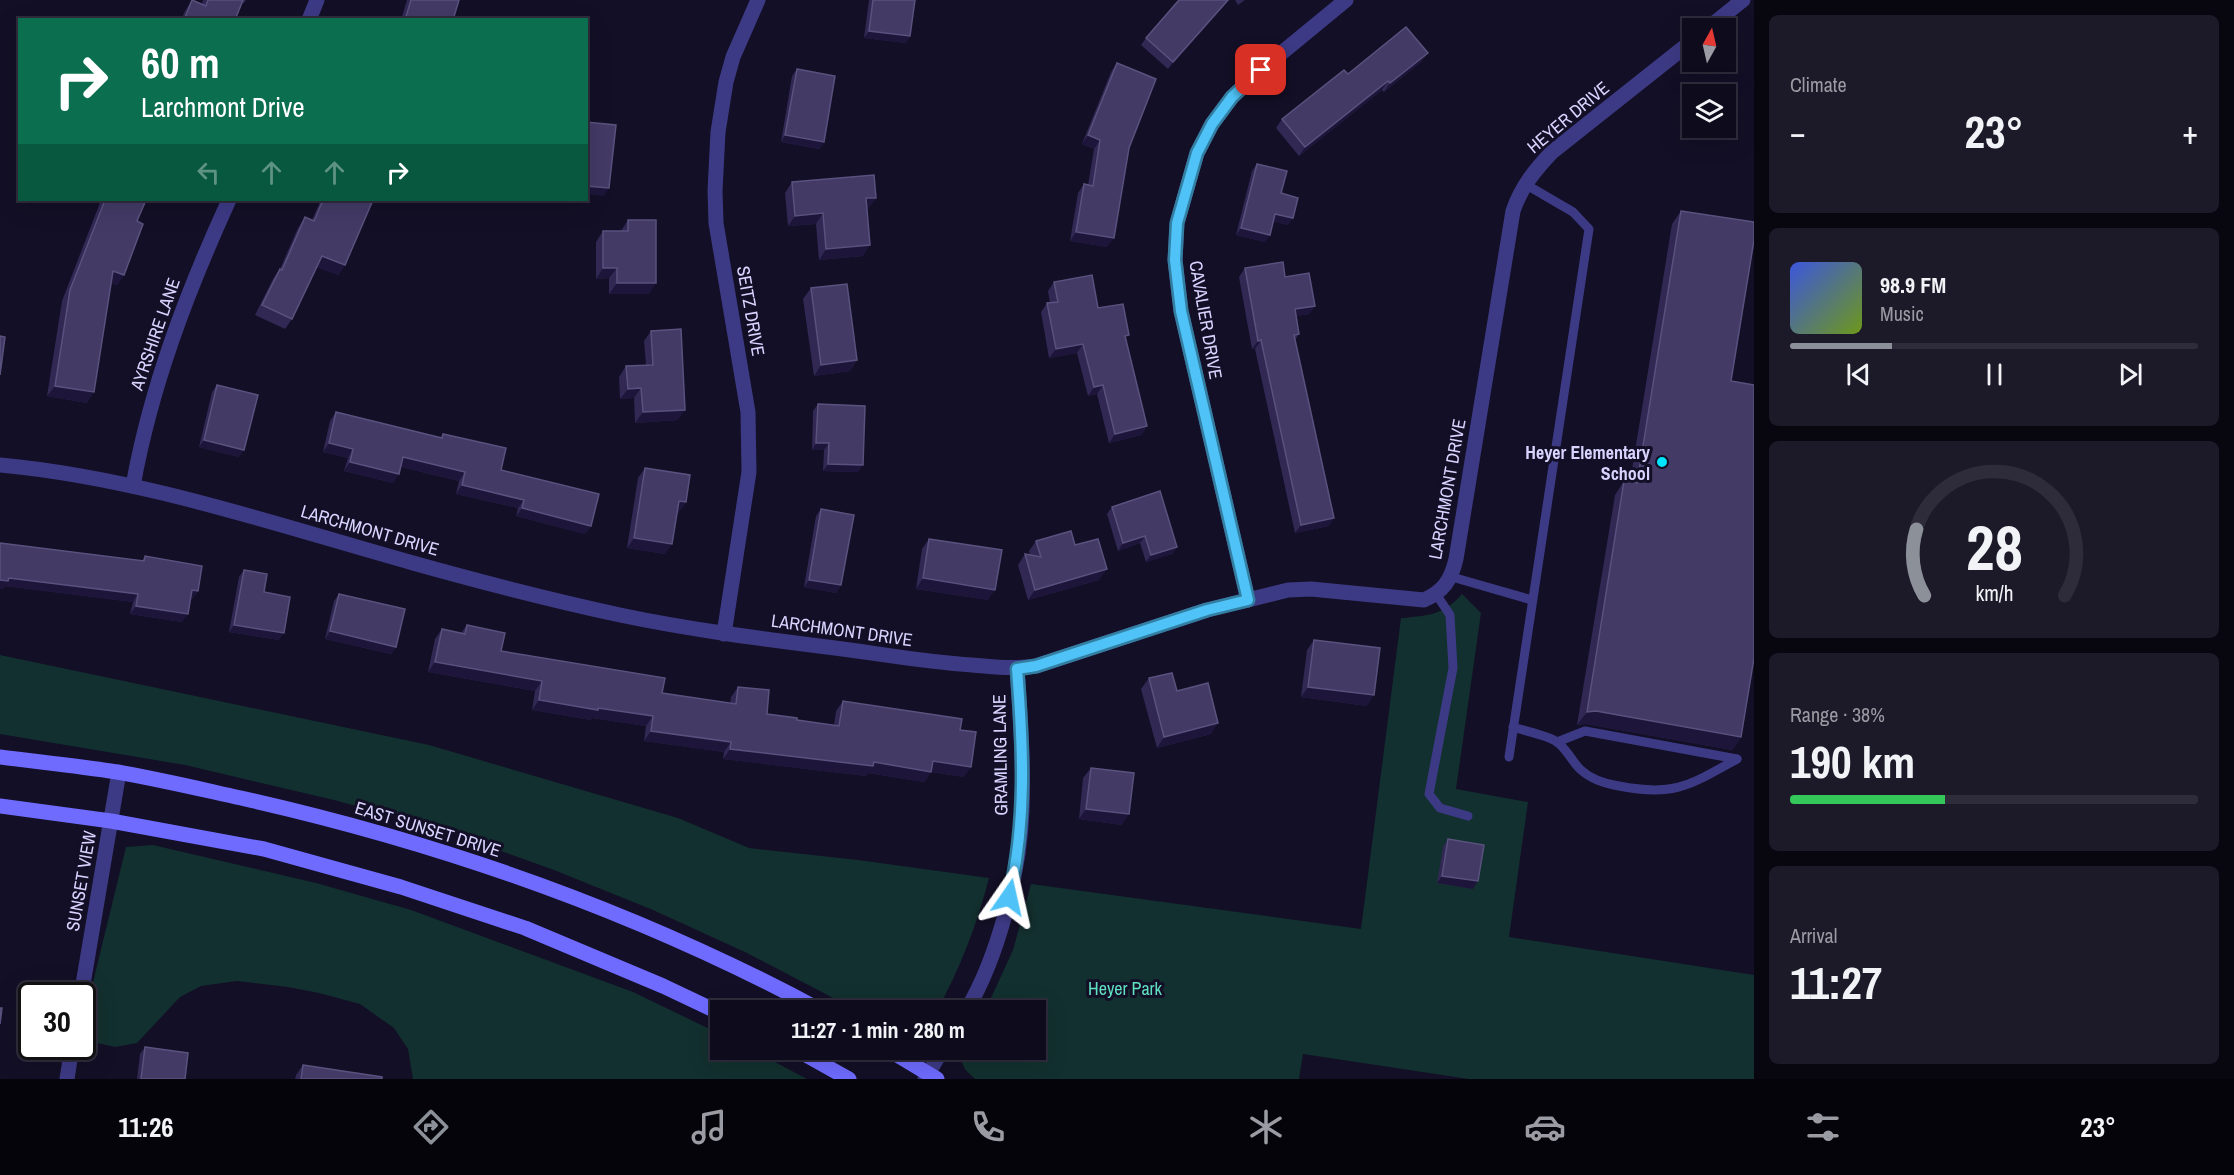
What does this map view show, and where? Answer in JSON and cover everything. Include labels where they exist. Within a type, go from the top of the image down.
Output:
[{"type":"main road","name":"EAST SUNSET DRIVE","points":[[0,757],[118,772],[296,811],[455,855],[566,895],[648,928],[729,964],[800,1000]]},
{"type":"main road","points":[[0,806],[111,821],[264,849],[401,887],[525,928],[710,1008]]},
{"type":"main road","points":[[814,1060],[849,1079]]},
{"type":"main road","points":[[904,1060],[930,1077]]},
{"type":"street","points":[[310,18],[317,0]]},
{"type":"street","name":"SEITZ DRIVE","points":[[724,634],[749,472],[748,412],[716,223],[716,167],[718,132],[726,82],[742,32],[758,0]]},
{"type":"street","name":"CAVALIER DRIVE","points":[[1248,600],[1181,311],[1175,260],[1177,223],[1197,153],[1212,124],[1232,97],[1269,62],[1346,0]]},
{"type":"street","points":[[1720,18],[1743,0]]},
{"type":"street","name":"HEYER DRIVE","points":[[1490,354],[1513,211],[1518,194],[1552,152],[1682,49]]},
{"type":"street","name":"AYRSHIRE LANE","points":[[133,486],[141,439],[171,342],[208,247],[230,201]]},
{"type":"street","name":"LARCHMONT DRIVE","points":[[0,465],[133,486],[252,516],[415,564],[621,615],[724,634],[947,663],[1017,669],[1036,666],[1207,610],[1288,591],[1311,589],[1424,600],[1436,594],[1452,577],[1490,354]]},
{"type":"street","name":"GRAMLING LANE","points":[[972,1000],[992,956],[1013,879],[1022,813],[1023,771],[1017,669]]},
{"type":"street","name":"SUNSET VIEW","points":[[83,982],[118,772]]},
{"type":"street","points":[[67,1079],[70,1060]]},
{"type":"street","points":[[930,1077],[938,1060]]},
{"type":"lane","points":[[1509,757],[1589,230],[1573,212],[1526,184]]},
{"type":"lane","points":[[1452,577],[1532,600]]},
{"type":"lane","points":[[1436,594],[1450,615],[1453,668],[1429,794],[1440,808],[1468,816]]},
{"type":"lane","points":[[1513,728],[1557,742],[1581,771],[1592,778],[1641,790],[1672,790],[1696,782],[1737,759],[1585,731],[1557,742]]},
{"type":"green space","name":"Heyer Park","points":[[1462,594],[1481,613],[1456,789],[1528,802],[1509,937],[1754,975],[1754,1079],[1469,1079],[1303,1054],[1299,1079],[975,1079],[968,1073],[962,1060],[1046,1060],[1046,1000],[990,1000],[1013,950],[1031,884],[1361,929],[1401,618],[1434,613],[1455,601]]},
{"type":"green space","points":[[0,655],[429,745],[678,818],[749,848],[989,878],[967,946],[942,1000],[837,1000],[747,953],[653,910],[554,870],[439,829],[338,801],[185,765],[0,734]]},
{"type":"green space","points":[[153,845],[316,883],[411,910],[633,992],[710,1029],[710,1060],[771,1060],[807,1079],[413,1079],[408,1049],[394,1028],[360,1004],[288,987],[237,981],[201,986],[180,997],[137,1043],[115,1047],[96,1043],[96,982],[93,982],[126,847]]},
{"type":"building","points":[[192,0],[206,6],[208,0],[243,0],[236,18],[185,18]]},
{"type":"building","points":[[411,0],[459,0],[454,18],[406,18]]},
{"type":"building","points":[[873,0],[915,0],[910,36],[869,31]]},
{"type":"building","points":[[1179,0],[1228,0],[1173,62],[1146,38]]},
{"type":"building","points":[[1406,27],[1428,53],[1390,83],[1388,81],[1305,147],[1282,119],[1344,70],[1348,74]]},
{"type":"building","points":[[1117,63],[1156,79],[1129,148],[1114,238],[1076,232],[1084,184],[1093,186],[1100,140],[1088,135]]},
{"type":"building","points":[[797,69],[835,76],[824,142],[785,135]]},
{"type":"building","points":[[588,122],[616,125],[609,188],[588,186]]},
{"type":"building","points":[[1257,164],[1287,171],[1281,193],[1298,198],[1293,218],[1275,214],[1270,235],[1241,228]]},
{"type":"building","points":[[874,175],[876,198],[866,198],[870,245],[826,249],[823,213],[795,216],[792,182]]},
{"type":"building","points":[[105,201],[146,201],[137,221],[143,224],[124,275],[113,271],[94,392],[55,386],[70,290]]},
{"type":"building","points":[[323,201],[373,201],[345,265],[322,256],[292,319],[262,305],[280,269],[282,270],[305,217],[314,221]]},
{"type":"building","points":[[1681,211],[1754,222],[1754,240],[1731,381],[1754,385],[1754,658],[1741,737],[1596,711],[1587,712],[1624,481],[1637,483]]},
{"type":"building","points":[[628,220],[656,220],[656,283],[617,283],[617,268],[603,268],[603,231],[628,231]]},
{"type":"building","points":[[1283,262],[1285,277],[1309,273],[1315,306],[1295,309],[1299,334],[1294,335],[1334,518],[1301,525],[1261,340],[1258,341],[1245,268]]},
{"type":"building","points":[[1092,275],[1098,308],[1123,304],[1129,335],[1125,336],[1147,426],[1115,434],[1103,385],[1094,387],[1083,344],[1056,349],[1047,303],[1058,302],[1054,282]]},
{"type":"building","points":[[847,284],[857,360],[821,365],[811,288]]},
{"type":"building","points":[[681,329],[685,410],[643,412],[641,388],[628,389],[626,366],[653,365],[651,331]]},
{"type":"building","points":[[0,336],[5,337],[0,375]]},
{"type":"building","points":[[217,385],[258,395],[244,450],[204,440]]},
{"type":"building","points":[[818,404],[865,406],[863,465],[828,464],[829,443],[816,443]]},
{"type":"building","points":[[336,412],[442,438],[443,434],[506,448],[501,470],[599,494],[591,526],[522,508],[524,500],[462,485],[465,472],[403,457],[399,474],[350,462],[353,449],[329,443]]},
{"type":"building","points":[[645,468],[690,475],[686,502],[679,501],[672,544],[634,538]]},
{"type":"building","points":[[1160,491],[1177,547],[1151,555],[1145,536],[1123,543],[1112,507]]},
{"type":"building","points":[[821,509],[854,515],[841,585],[809,580]]},
{"type":"building","points":[[1071,531],[1075,545],[1098,539],[1107,569],[1035,590],[1025,554],[1041,557],[1036,541]]},
{"type":"building","points":[[929,539],[1002,550],[995,590],[923,578]]},
{"type":"building","points":[[0,543],[144,561],[145,556],[202,566],[198,591],[192,590],[188,614],[136,606],[138,594],[9,578],[8,581],[0,580]]},
{"type":"building","points":[[244,570],[267,574],[264,592],[290,597],[284,633],[234,625]]},
{"type":"building","points":[[339,594],[405,609],[396,647],[330,631]]},
{"type":"building","points":[[467,625],[505,633],[501,651],[665,678],[662,693],[736,704],[738,687],[769,690],[767,714],[797,718],[797,720],[839,726],[843,701],[962,719],[960,730],[976,732],[971,767],[933,761],[931,772],[874,762],[873,766],[730,749],[731,742],[651,731],[653,716],[539,700],[542,681],[435,662],[442,629],[465,634]]},
{"type":"building","points":[[1314,640],[1380,648],[1374,695],[1308,687]]},
{"type":"building","points":[[1172,673],[1177,691],[1208,683],[1218,723],[1164,737],[1149,678]]},
{"type":"building","points":[[1091,768],[1134,773],[1129,814],[1086,809]]},
{"type":"building","points":[[1448,839],[1484,845],[1478,881],[1442,876]]},
{"type":"building","points":[[145,1047],[188,1053],[185,1079],[141,1079]]},
{"type":"building","points":[[303,1065],[382,1077],[382,1079],[301,1079]]},
{"type":"place","name":"Heyer Elementary School","points":[[1662,462]]},
{"type":"route","points":[[1009,897],[1022,813],[1023,771],[1017,669],[1036,666],[1207,610],[1248,600],[1181,311],[1175,260],[1177,223],[1197,153],[1212,124],[1232,97],[1261,70]]}]
